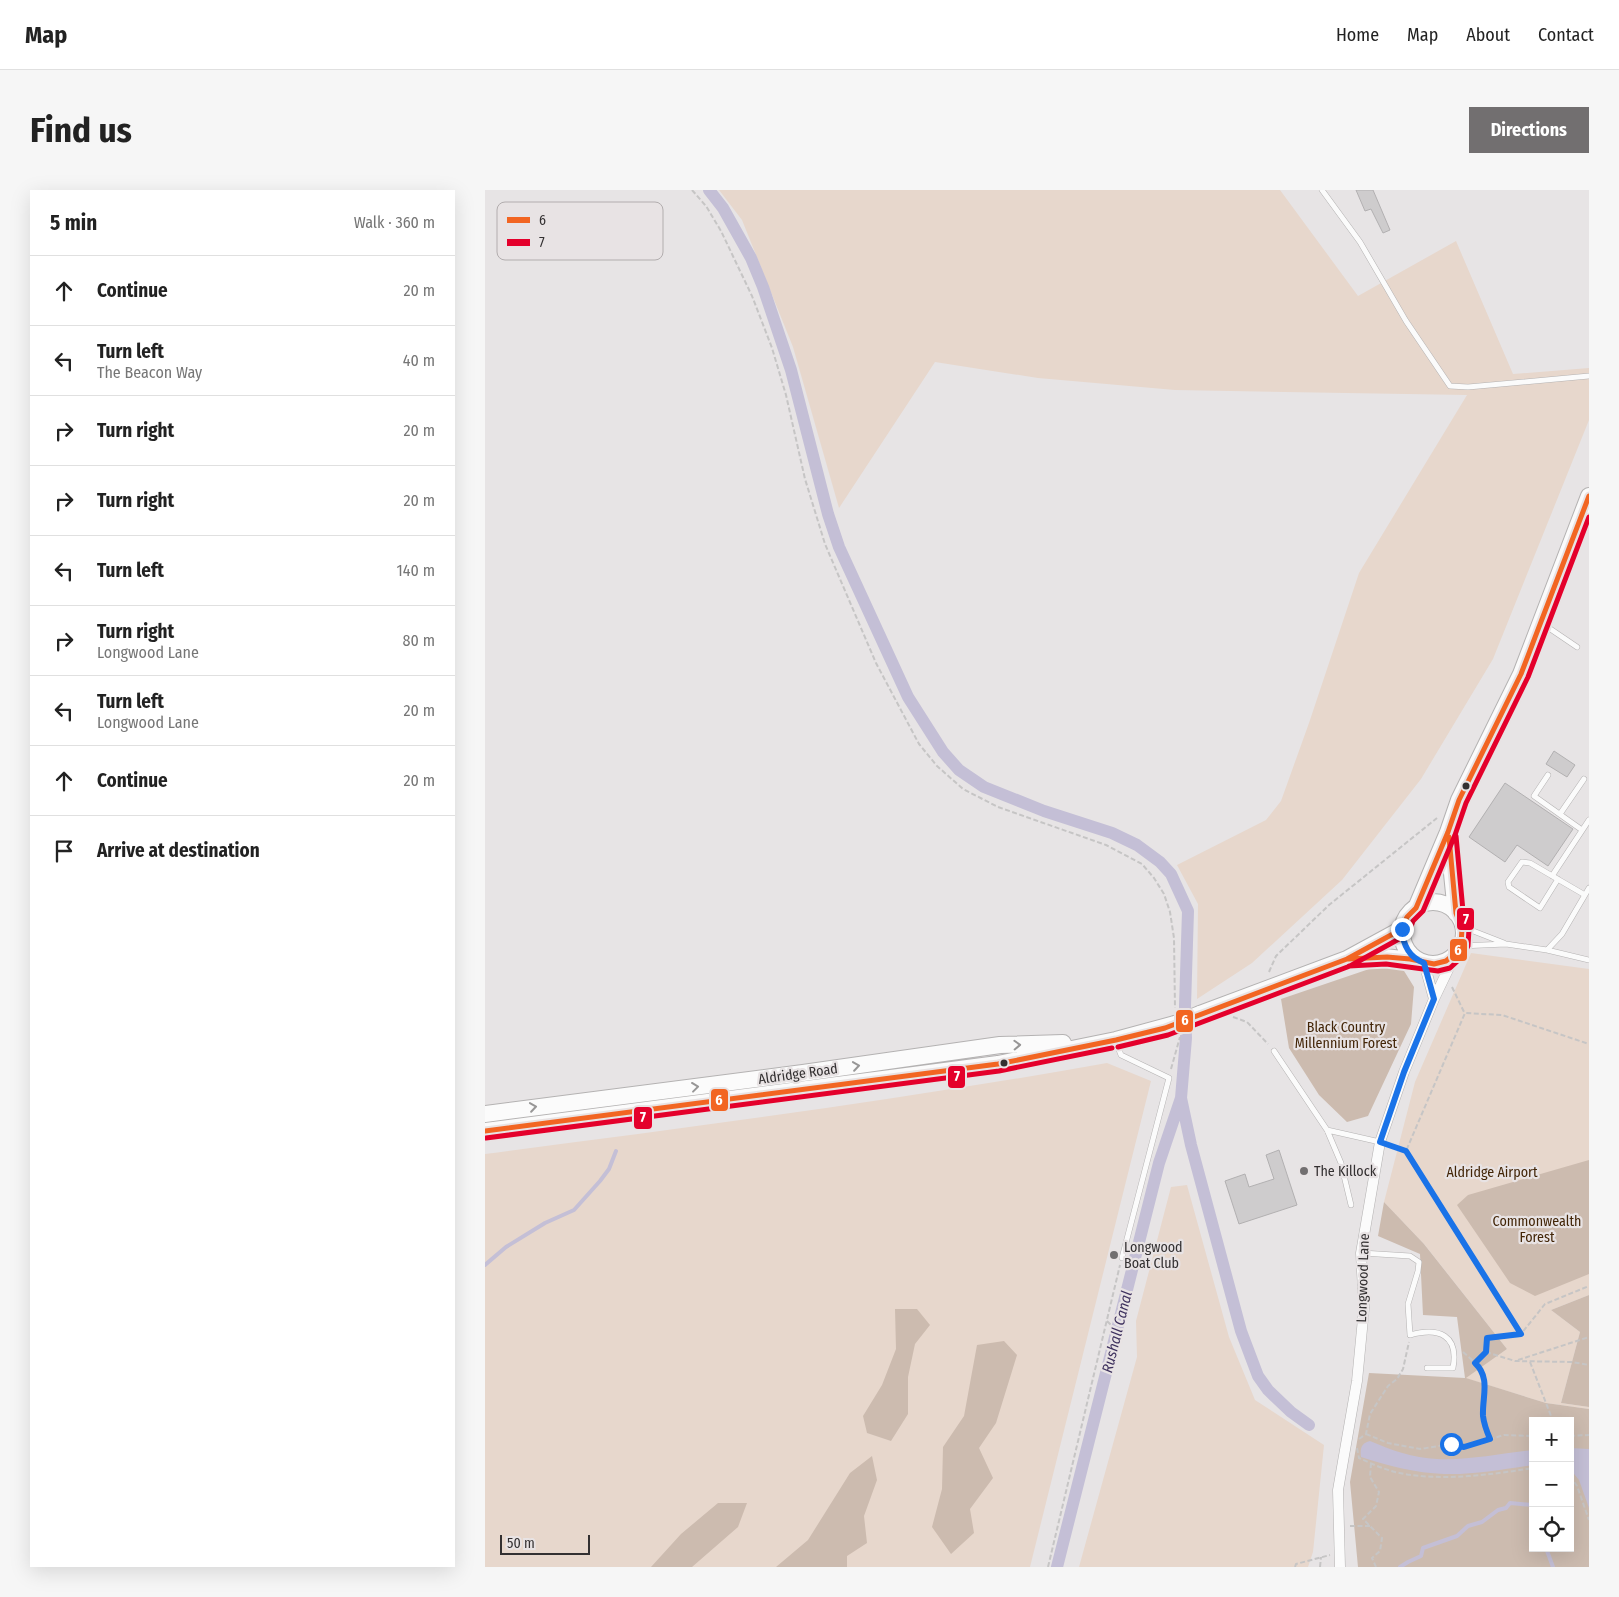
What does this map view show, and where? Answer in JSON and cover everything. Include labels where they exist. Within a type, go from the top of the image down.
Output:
[{"type":"main road","points":[[1416,908],[1448,832],[1459,800],[1521,674],[1589,496]]},
{"type":"main road","points":[[1448,832],[1459,920],[1463,933],[1458,950],[1443,962],[1436,964],[1421,962],[1406,949],[1402,939],[1402,929],[1407,916],[1416,908],[1426,904],[1439,904],[1450,908],[1459,920]]},
{"type":"main road","name":"Aldridge Road","points":[[485,1131],[998,1064],[1113,1041],[1200,1014],[1347,959],[1402,929]]},
{"type":"main road","name":"Aldridge Road","points":[[1347,959],[1385,957],[1421,962]]},
{"type":"main road","name":"Aldridge Road","points":[[485,1114],[803,1073],[1000,1045],[1113,1041]]},
{"type":"main road","points":[[505,1111],[508,1128]]},
{"type":"street","name":"Longwood Lane","points":[[1340,1567],[1338,1490],[1357,1381],[1363,1308],[1361,1253],[1380,1142],[1404,1072],[1434,999],[1458,950]]},
{"type":"street","points":[[1421,962],[1434,999]]},
{"type":"lane","points":[[1322,190],[1360,242],[1406,320],[1450,386],[1468,387],[1589,376]]},
{"type":"lane","points":[[1541,623],[1577,647]]},
{"type":"lane","points":[[1548,775],[1533,796],[1582,830]]},
{"type":"lane","points":[[1559,814],[1584,779]]},
{"type":"lane","points":[[1552,876],[1589,820]]},
{"type":"lane","points":[[1558,879],[1539,908],[1509,887],[1508,882],[1522,862],[1530,863],[1558,879],[1585,895]]},
{"type":"lane","points":[[1547,950],[1562,934],[1589,888]]},
{"type":"lane","points":[[1459,920],[1506,944]]},
{"type":"lane","points":[[1458,950],[1506,944],[1547,950],[1589,960]]},
{"type":"lane","points":[[1113,1041],[1121,1055],[1169,1078],[1122,1258]]},
{"type":"lane","points":[[1275,1051],[1327,1130],[1341,1163],[1351,1205]]},
{"type":"lane","points":[[1327,1130],[1380,1142]]},
{"type":"lane","points":[[1361,1253],[1410,1256],[1419,1262],[1418,1272],[1408,1304],[1410,1335],[1430,1332],[1443,1335],[1452,1341],[1455,1355],[1453,1368],[1427,1368]]},
{"type":"path","points":[[692,190],[706,206],[721,230],[752,296],[772,348],[805,479],[825,544],[877,663],[919,744],[937,766],[963,789],[997,807],[1106,845],[1142,864],[1165,894],[1171,912],[1174,938],[1173,1006],[1180,1039],[1169,1078]]},
{"type":"path","points":[[1260,992],[1276,956],[1329,904],[1439,817]]},
{"type":"path","points":[[1406,1151],[1465,1013],[1446,974]]},
{"type":"path","points":[[1465,1013],[1502,1015],[1589,1044]]},
{"type":"path","points":[[1228,1016],[1247,1022],[1275,1051]]},
{"type":"path","points":[[1380,1142],[1406,1151],[1521,1334]]},
{"type":"path","points":[[1048,1567],[1122,1258]]},
{"type":"path","points":[[1475,1363],[1486,1352],[1487,1338],[1521,1334],[1545,1304],[1589,1286]]},
{"type":"path","points":[[1107,1321],[1113,1327],[1126,1331]]},
{"type":"path","points":[[1410,1335],[1403,1369],[1397,1379],[1388,1386],[1369,1414],[1366,1434],[1358,1439],[1359,1458],[1395,1472],[1460,1477],[1529,1468]]},
{"type":"path","points":[[1515,1361],[1589,1338]]},
{"type":"path","points":[[1452,1341],[1483,1373],[1485,1379],[1483,1418],[1490,1439]]},
{"type":"path","points":[[1486,1352],[1515,1361],[1572,1362],[1589,1365]]},
{"type":"path","points":[[1530,1362],[1551,1417]]},
{"type":"path","points":[[1366,1434],[1388,1443],[1420,1449],[1451,1444],[1464,1447],[1504,1435],[1529,1436]]},
{"type":"path","points":[[1574,1436],[1589,1435]]},
{"type":"path","points":[[1371,1463],[1370,1477],[1379,1492],[1377,1506],[1363,1519],[1382,1538],[1380,1551],[1373,1558],[1376,1567]]},
{"type":"path","points":[[1574,1482],[1589,1520]]},
{"type":"path","points":[[1338,1526],[1370,1526]]},
{"type":"path","points":[[1295,1567],[1296,1564],[1321,1557],[1320,1567]]},
{"type":"green space","points":[[719,190],[1280,190],[1358,296],[1456,241],[1513,374],[1589,368],[1589,420],[1493,659],[1421,779],[1342,880],[1252,963],[1197,999],[1198,904],[1177,865],[1266,820],[1281,801],[1359,573],[1467,395],[1175,390],[1038,378],[935,362],[839,508],[793,347],[742,220]]},
{"type":"green space","name":"Aldridge Airport","points":[[1471,953],[1589,969],[1589,1295],[1551,1310],[1580,1332],[1561,1403],[1589,1407],[1589,1409],[1546,1403],[1465,1378],[1507,1349],[1425,1245],[1384,1202],[1415,1082]]},
{"type":"green space","name":"Black Country Millennium Forest","points":[[1378,966],[1401,966],[1414,987],[1411,1024],[1368,1116],[1347,1122],[1319,1095],[1289,1048],[1281,999]]},
{"type":"green space","points":[[1107,1063],[1151,1081],[1030,1567],[485,1567],[485,1154],[874,1101]]},
{"type":"green space","name":"Commonwealth Forest","points":[[1589,1160],[1589,1274],[1535,1296],[1510,1283],[1457,1205],[1468,1195]]},
{"type":"green space","points":[[1187,1185],[1229,1337],[1255,1400],[1324,1445],[1313,1552],[1308,1567],[1079,1567],[1137,1357],[1136,1321],[1171,1187]]},
{"type":"green space","points":[[1384,1202],[1424,1244],[1507,1349],[1466,1378],[1546,1403],[1589,1409],[1589,1567],[1358,1567],[1350,1482],[1369,1373],[1465,1378],[1457,1317],[1423,1315],[1420,1254],[1378,1236]]},
{"type":"green space","points":[[1589,1295],[1589,1407],[1561,1403],[1580,1332],[1551,1310]]},
{"type":"green space","points":[[895,1309],[917,1309],[930,1325],[915,1344],[908,1377],[908,1414],[891,1441],[867,1433],[863,1416],[882,1385],[896,1349]]},
{"type":"green space","points":[[1004,1341],[1017,1355],[996,1423],[979,1448],[993,1478],[970,1509],[974,1533],[951,1554],[932,1527],[942,1489],[943,1447],[964,1416],[977,1345]]},
{"type":"green space","points":[[872,1456],[877,1480],[864,1516],[867,1543],[847,1556],[847,1567],[776,1567],[808,1540],[850,1473]]},
{"type":"green space","points":[[718,1503],[747,1503],[738,1527],[692,1567],[651,1567],[681,1534]]},
{"type":"shaded area","points":[[1370,1441],[1402,1453],[1437,1459],[1472,1458],[1529,1451],[1529,1466],[1466,1474],[1413,1471],[1361,1457],[1362,1447]]},
{"type":"shaded area","points":[[1574,1448],[1589,1449],[1589,1508],[1579,1480],[1574,1474]]},
{"type":"building","points":[[1356,190],[1373,190],[1390,230],[1383,233],[1371,209],[1365,211]]},
{"type":"building","points":[[1554,751],[1575,765],[1567,777],[1546,764]]},
{"type":"building","points":[[1505,783],[1573,829],[1548,866],[1517,845],[1505,862],[1469,837]]},
{"type":"building","points":[[1279,1150],[1297,1205],[1239,1224],[1225,1181],[1245,1174],[1249,1187],[1274,1179],[1266,1155]]},
{"type":"waterway","points":[[709,190],[723,208],[751,258],[763,287],[791,370],[828,514],[839,547],[908,697],[943,752],[959,770],[984,787],[1044,811],[1112,833],[1137,845],[1160,862],[1171,874],[1188,911],[1185,1006],[1186,1038],[1181,1098],[1191,1145],[1241,1331],[1258,1376],[1268,1390],[1291,1412],[1309,1425]]},
{"type":"waterway","name":"Rushall Canal","points":[[1057,1567],[1159,1163],[1181,1098]]},
{"type":"waterway","points":[[485,1265],[506,1247],[545,1223],[574,1210],[609,1169],[616,1151]]},
{"type":"waterway","points":[[1400,1567],[1421,1556],[1423,1548],[1457,1536],[1468,1526],[1482,1522],[1498,1510],[1506,1508],[1510,1503],[1529,1505]]},
{"type":"waterway","points":[[1547,1552],[1553,1567]]},
{"type":"transit line","name":"6","points":[[485,1131],[998,1064],[1116,1040],[1165,1028],[1347,959],[1402,929],[1407,917],[1416,908],[1448,832],[1459,800],[1521,674],[1589,496]]},
{"type":"transit line","name":"7","points":[[1118,1047],[1168,1035],[1350,966],[1408,934],[1413,921],[1423,911],[1455,835],[1466,803],[1528,677],[1589,517]]},
{"type":"transit line","name":"7","points":[[1349,966],[1386,964],[1438,971],[1450,968],[1463,956],[1468,946],[1469,929],[1463,911],[1456,836]]},
{"type":"transit line","name":"6","points":[[1348,959],[1387,957],[1434,964],[1446,961],[1458,951],[1461,944],[1462,929],[1456,913],[1449,837]]},
{"type":"transit line","name":"7","points":[[486,1138],[999,1071],[1112,1048]]},
{"type":"place","name":"The Killock","points":[[1304,1171]]},
{"type":"place","name":"Longwood Boat Club","points":[[1114,1255]]},
{"type":"route","points":[[1402,929],[1402,939],[1406,949],[1424,963],[1434,999],[1404,1072],[1380,1142],[1406,1151],[1521,1334],[1487,1338],[1486,1352],[1475,1363],[1485,1379],[1483,1418],[1490,1439],[1464,1447],[1451,1444]]}]
